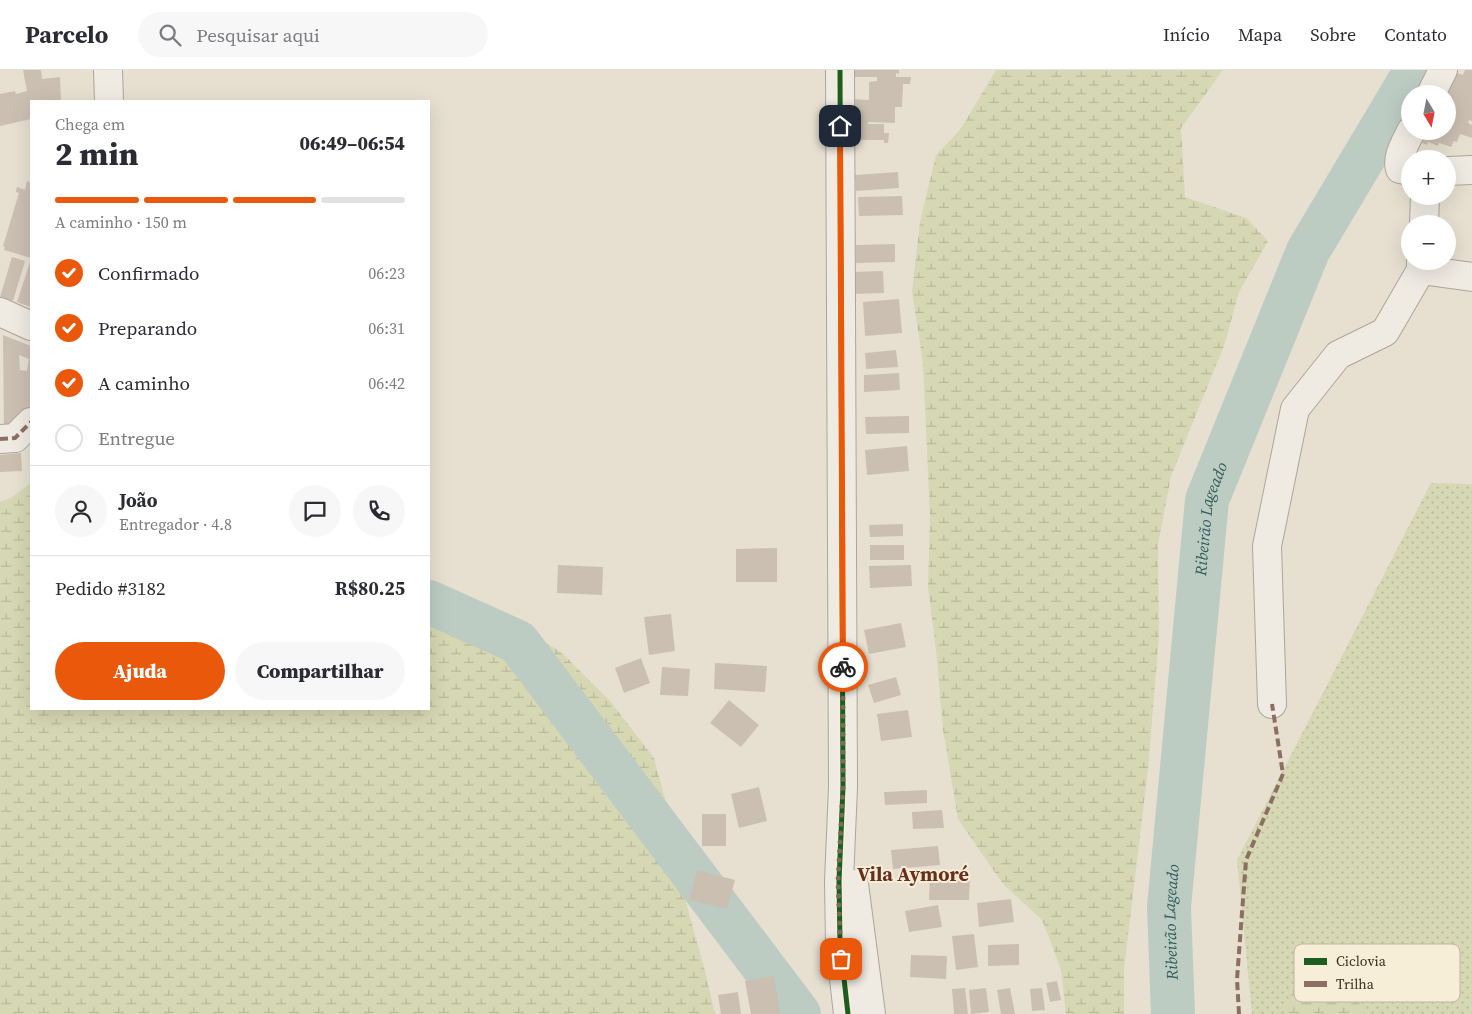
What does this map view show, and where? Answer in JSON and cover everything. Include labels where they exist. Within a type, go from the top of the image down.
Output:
[{"type":"street","points":[[108,70],[109,100]]},
{"type":"street","points":[[840,70],[839,192],[843,544],[843,787],[838,881],[840,943],[848,1014]]},
{"type":"street","points":[[1436,85],[1443,70]]},
{"type":"street","points":[[1456,171],[1472,170]]},
{"type":"street","points":[[1272,704],[1267,546],[1295,409],[1338,355],[1385,332],[1419,270]]},
{"type":"street","points":[[1438,270],[1472,278],[1472,290]]},
{"type":"street","points":[[0,312],[30,326]]},
{"type":"street","points":[[0,439],[15,438],[30,423]]},
{"type":"street","points":[[841,826],[852,859],[856,904],[871,1014]]},
{"type":"green space","points":[[996,70],[1223,70],[1181,128],[1185,197],[1246,218],[1268,241],[1239,292],[1224,346],[1171,476],[1158,545],[1159,635],[1148,769],[1124,969],[1124,1014],[1066,1014],[1061,969],[1042,920],[1003,884],[958,819],[943,730],[937,658],[928,587],[930,516],[923,363],[912,292],[920,222],[936,155],[960,130]]},
{"type":"green space","points":[[1431,483],[1472,484],[1472,1014],[1252,1014],[1237,860]]},
{"type":"green space","points":[[30,484],[30,710],[430,710],[430,604],[500,616],[561,652],[610,701],[654,758],[672,825],[684,895],[715,1014],[0,1014],[0,502],[12,497]]},
{"type":"green space","points":[[1294,985],[1294,1002],[1358,1002],[1365,1014],[1283,1014]]},
{"type":"building","points":[[23,70],[41,70],[42,79],[60,77],[61,100],[30,100],[30,119],[0,126],[0,94],[15,91],[16,94],[27,91]]},
{"type":"building","points":[[855,70],[899,70],[899,74],[896,73],[896,77],[911,77],[910,84],[903,84],[902,107],[895,107],[895,123],[868,122],[868,124],[884,124],[884,133],[889,133],[888,143],[884,143],[884,140],[859,140],[859,122],[852,122],[853,99],[869,100],[869,82],[877,81],[877,77],[855,77]]},
{"type":"building","points":[[1465,70],[1472,70],[1472,121],[1469,120],[1468,123],[1472,125],[1472,138],[1460,134],[1457,142],[1454,141],[1451,147],[1439,143],[1438,146],[1428,142],[1427,145],[1420,142],[1421,140],[1456,140],[1456,85],[1449,85],[1455,72],[1463,75]]},
{"type":"building","points":[[898,172],[899,188],[856,191],[855,175]]},
{"type":"building","points":[[27,181],[30,182],[30,258],[4,250],[5,247],[3,246],[19,193],[16,192],[17,187],[25,190]]},
{"type":"building","points":[[902,196],[903,215],[859,216],[858,197]]},
{"type":"building","points":[[895,244],[895,262],[856,263],[856,245]]},
{"type":"building","points":[[12,257],[25,261],[13,301],[0,297]]},
{"type":"building","points":[[30,262],[30,307],[17,302]]},
{"type":"building","points":[[883,271],[884,293],[854,294],[853,272]]},
{"type":"building","points":[[899,299],[902,333],[865,336],[863,302]]},
{"type":"building","points":[[3,335],[30,346],[30,424],[4,431]],"holes":[[[19,355],[29,359],[27,371],[20,370]]]},
{"type":"building","points":[[896,350],[898,367],[866,369],[865,353]]},
{"type":"building","points":[[899,373],[900,390],[864,392],[864,375]]},
{"type":"building","points":[[909,416],[909,433],[866,434],[865,417]]},
{"type":"building","points":[[907,446],[909,471],[867,475],[865,450]]},
{"type":"building","points":[[21,453],[22,471],[0,472],[0,455]]},
{"type":"building","points":[[903,524],[903,536],[870,537],[869,525]]},
{"type":"building","points":[[870,545],[904,545],[904,560],[870,560]]},
{"type":"building","points":[[777,548],[777,582],[736,582],[736,549]]},
{"type":"building","points":[[558,565],[603,567],[602,595],[557,593]]},
{"type":"building","points":[[911,565],[912,586],[870,588],[869,566]]},
{"type":"building","points":[[671,614],[675,651],[649,655],[644,617]]},
{"type":"building","points":[[901,623],[906,647],[869,654],[864,630]]},
{"type":"building","points":[[641,658],[650,683],[624,693],[615,668]]},
{"type":"building","points":[[715,663],[767,666],[765,692],[714,689]]},
{"type":"building","points":[[662,667],[690,669],[688,696],[660,695]]},
{"type":"building","points":[[896,677],[901,695],[874,703],[868,685]]},
{"type":"building","points":[[729,700],[759,725],[741,747],[710,723]]},
{"type":"building","points":[[908,710],[912,737],[881,741],[877,714]]},
{"type":"building","points":[[759,787],[767,821],[739,828],[731,794]]},
{"type":"building","points":[[927,790],[927,803],[885,805],[884,792]]},
{"type":"building","points":[[942,810],[944,828],[913,829],[912,812]]},
{"type":"building","points":[[702,814],[726,814],[726,846],[702,846]]},
{"type":"building","points":[[938,846],[940,865],[893,869],[891,850]]},
{"type":"building","points":[[697,870],[735,880],[727,909],[689,900]]},
{"type":"building","points":[[930,872],[970,874],[969,900],[929,900]]},
{"type":"building","points":[[1011,899],[1014,922],[979,927],[977,903]]},
{"type":"building","points":[[938,905],[942,927],[909,932],[905,911]]},
{"type":"building","points":[[974,934],[978,967],[956,970],[952,936]]},
{"type":"building","points":[[1019,944],[1019,965],[988,966],[988,945]]},
{"type":"building","points":[[911,955],[947,956],[946,979],[910,977]]},
{"type":"building","points":[[774,976],[780,1014],[751,1014],[745,981]]},
{"type":"building","points":[[1057,981],[1061,1000],[1050,1002],[1046,983]]},
{"type":"building","points":[[965,988],[968,1014],[954,1014],[952,989]]},
{"type":"building","points":[[986,988],[989,1012],[971,1014],[969,990]]},
{"type":"building","points":[[1010,988],[1015,1014],[1001,1014],[997,990]]},
{"type":"building","points":[[1042,988],[1045,1010],[1032,1011],[1030,989]]},
{"type":"building","points":[[738,992],[741,1014],[721,1014],[718,995]]},
{"type":"waterway","name":"Ribeirão Lageado","points":[[1173,1014],[1169,907],[1207,500],[1308,251],[1416,70]]},
{"type":"waterway","points":[[430,602],[518,642],[799,1014]]},
{"type":"marked path","points":[[0,439],[15,438],[30,423]]},
{"type":"marked path","points":[[1239,1014],[1237,979],[1246,860],[1283,774],[1272,704]]},
{"type":"cycle path","points":[[840,70],[843,787],[839,881],[840,943],[848,1014]]},
{"type":"way so far","points":[[841,959],[838,881],[843,787],[843,667]]},
{"type":"district","name":"Vila Aymoré","points":[[913,874]]},
{"type":"route","points":[[840,126],[843,667]]}]
